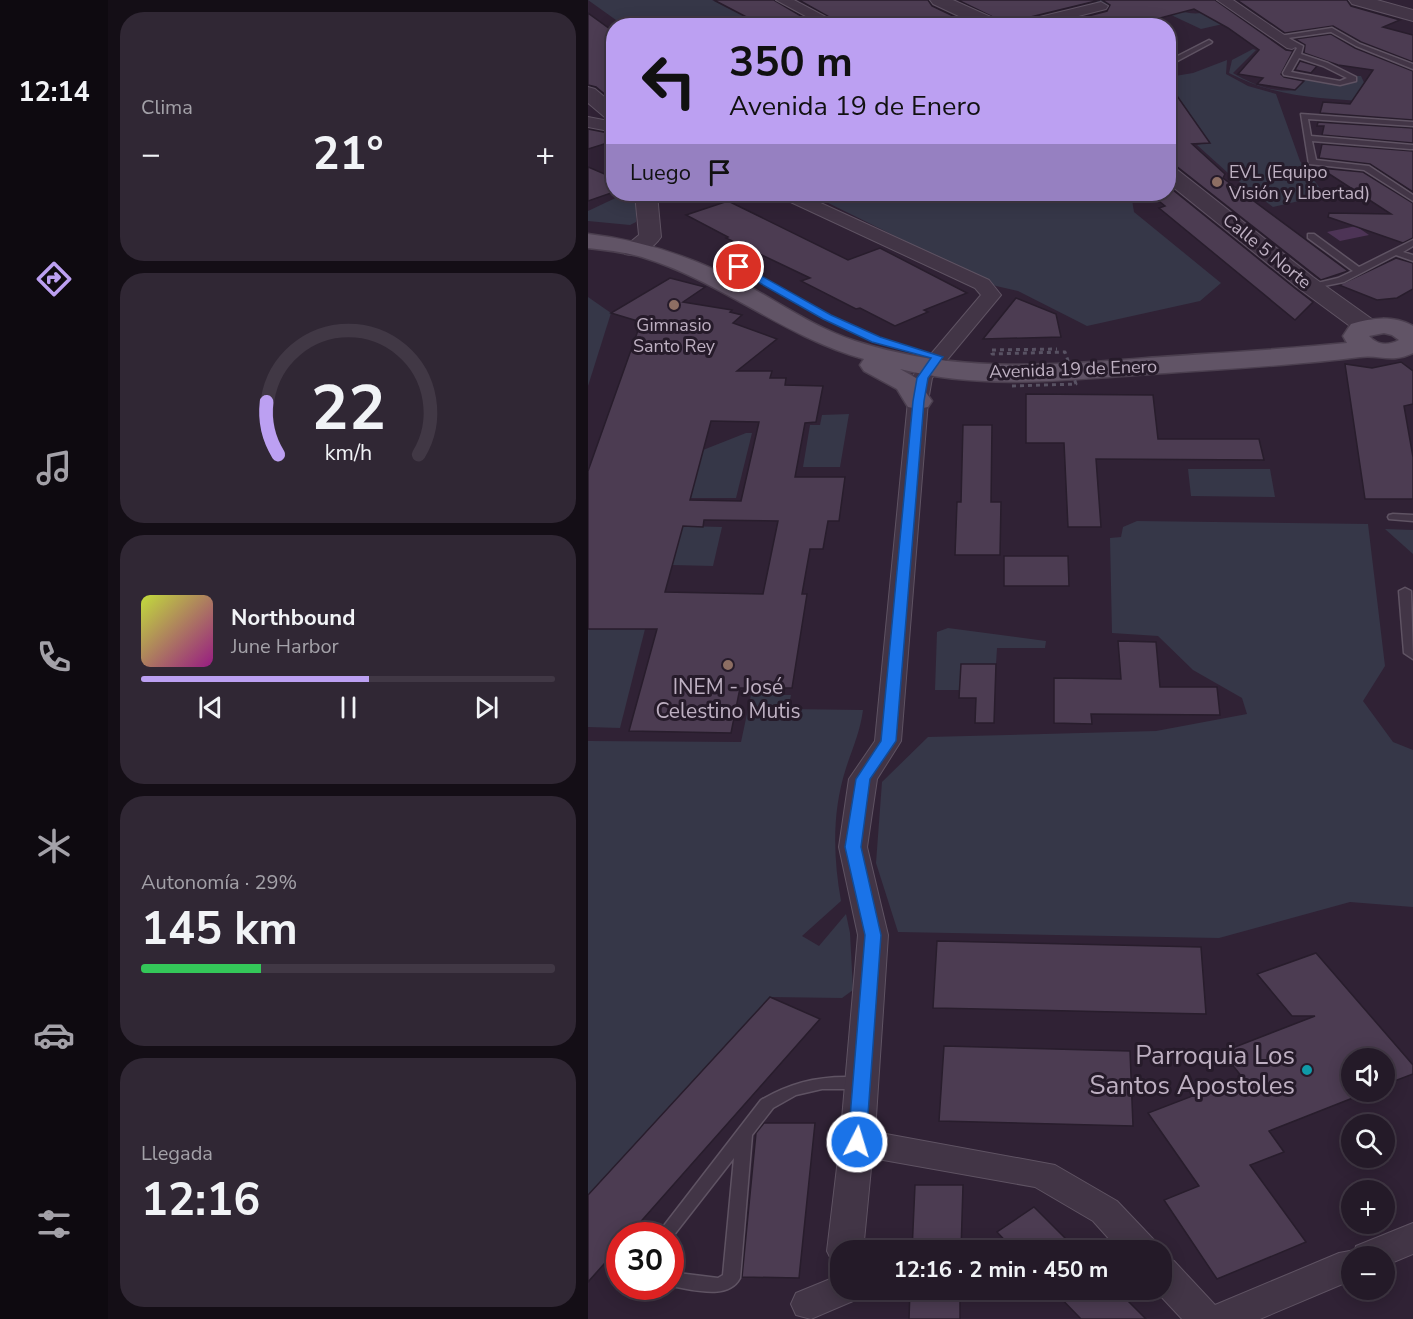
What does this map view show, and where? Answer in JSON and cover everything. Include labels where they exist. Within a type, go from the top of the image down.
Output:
[{"type":"main road","name":"Avenida 19 de Enero","points":[[588,228],[618,230],[661,256],[714,276],[827,339],[880,356],[1027,374],[1312,356],[1364,337],[1385,351],[1408,338]]},
{"type":"main road","name":"Avenida 19 de Enero","points":[[588,241],[685,246],[739,267],[827,317],[876,340],[933,362]]},
{"type":"main road","points":[[827,339],[856,358],[907,384],[918,401]]},
{"type":"street","points":[[783,0],[820,18]]},
{"type":"street","points":[[939,0],[978,18]]},
{"type":"street","points":[[1224,0],[1290,46]]},
{"type":"street","points":[[1358,0],[1413,16]]},
{"type":"street","points":[[1052,18],[1101,6]]},
{"type":"street","points":[[588,93],[606,108]]},
{"type":"street","points":[[588,122],[606,125]]},
{"type":"street","name":"Calle 5 Norte","points":[[1176,178],[1309,285],[1364,337]]},
{"type":"street","points":[[642,243],[645,201]]},
{"type":"street","points":[[803,201],[988,289],[991,295],[933,362],[922,378],[918,401],[888,741],[863,779],[853,847],[873,935],[857,1142],[846,1240]]},
{"type":"street","points":[[857,1142],[1043,1175],[1105,1211],[1132,1240]]},
{"type":"street","points":[[1394,1246],[1413,1238]]},
{"type":"street","points":[[1221,1319],[1341,1269]]},
{"type":"street","points":[[1172,1284],[1205,1319]]},
{"type":"lane","points":[[1290,46],[1332,30],[1358,45],[1413,67]]},
{"type":"lane","points":[[1176,60],[1209,42]]},
{"type":"lane","points":[[1290,46],[1318,60],[1353,79],[1340,83],[1287,73],[1290,46]]},
{"type":"lane","points":[[1413,124],[1305,116],[1312,162],[1366,168],[1413,199]]},
{"type":"lane","points":[[1308,138],[1410,147]]},
{"type":"lane","points":[[1311,236],[1357,272]]},
{"type":"lane","points":[[1309,285],[1341,280],[1413,243]]},
{"type":"lane","points":[[1396,252],[1413,258]]},
{"type":"lane","points":[[1393,517],[1413,518]]},
{"type":"lane","points":[[1405,591],[1410,653],[1413,655]]},
{"type":"lane","points":[[675,1222],[744,1137],[767,1104],[789,1091],[820,1082],[862,1083]]},
{"type":"lane","points":[[684,1281],[718,1285],[726,1283],[731,1278],[744,1137]]},
{"type":"path","points":[[1012,386],[1076,384],[1076,379],[1065,352],[992,354],[992,350],[1057,349]]},
{"type":"shaded area","points":[[588,0],[712,0],[747,18],[613,18]]},
{"type":"shaded area","points":[[1092,0],[1155,2],[1188,13],[1201,13],[1223,24],[1201,29],[1171,15],[1113,8]]},
{"type":"shaded area","points":[[1253,49],[1256,50],[1233,73],[1270,89],[1287,91],[1295,90],[1301,84],[1291,77],[1292,75],[1338,84],[1353,76],[1361,76],[1373,102],[1317,98],[1282,92],[1264,88],[1229,73],[1232,60]]},
{"type":"shaded area","points":[[1227,60],[1226,74],[1248,86],[1276,94],[1300,161],[1325,195],[1273,207],[1228,173],[1197,145],[1210,142],[1180,100],[1176,100],[1176,76],[1193,73]]},
{"type":"shaded area","points":[[609,201],[636,201],[636,222],[630,225],[588,221],[588,211]]},
{"type":"shaded area","points":[[824,201],[1132,201],[1134,212],[1221,283],[1200,301],[1087,326],[1018,291],[996,286]]},
{"type":"shaded area","points":[[1356,226],[1369,235],[1340,241],[1327,232]]},
{"type":"shaded area","points":[[588,297],[611,313],[588,386]]},
{"type":"shaded area","points":[[849,414],[840,467],[803,467],[810,425],[820,425],[822,415]]},
{"type":"shaded area","points":[[746,433],[752,433],[736,498],[690,498],[703,450]]},
{"type":"shaded area","points":[[1188,469],[1270,469],[1275,497],[1191,496]]},
{"type":"shaded area","points":[[1137,521],[1368,524],[1385,666],[1363,701],[1393,742],[1413,750],[1413,907],[1350,902],[1219,938],[898,932],[876,863],[882,782],[928,737],[1156,731],[1247,714],[1242,698],[1193,670],[1158,636],[1112,633],[1110,538],[1121,537],[1123,527]]},
{"type":"shaded area","points":[[683,526],[722,527],[713,566],[672,565]]},
{"type":"shaded area","points":[[1385,529],[1413,530],[1413,554]]},
{"type":"shaded area","points":[[948,628],[1046,641],[1045,648],[997,648],[996,664],[961,664],[960,690],[935,690],[937,632]]},
{"type":"shaded area","points":[[588,629],[645,629],[620,728],[588,727]]},
{"type":"shaded area","points":[[751,695],[791,695],[788,709],[863,710],[841,785],[836,818],[835,851],[841,901],[802,936],[819,946],[846,914],[850,933],[853,990],[842,998],[770,997],[588,1195],[588,741],[741,742]]},
{"type":"building","points":[[714,0],[774,0],[804,18],[749,18]]},
{"type":"building","points":[[799,0],[928,0],[932,6],[957,18],[831,18]]},
{"type":"building","points":[[958,0],[1100,0],[1026,18],[995,18]]},
{"type":"building","points":[[1102,0],[1215,0],[1286,50],[1293,51],[1281,74],[1284,77],[1304,81],[1295,90],[1257,84],[1263,78],[1238,74],[1259,50],[1228,28],[1194,9],[1160,18],[1080,18],[1107,11],[1110,5]]},
{"type":"building","points":[[1237,0],[1347,0],[1351,6],[1400,20],[1383,27],[1413,35],[1413,62],[1361,42],[1333,26],[1285,33]]},
{"type":"building","points":[[588,13],[606,26],[606,95],[596,87],[588,85]]},
{"type":"building","points":[[1331,34],[1355,48],[1413,71],[1413,120],[1320,113],[1323,102],[1350,104],[1373,70],[1338,65],[1304,53],[1305,45],[1295,39]]},
{"type":"building","points":[[1300,61],[1317,66],[1311,73],[1295,70]]},
{"type":"building","points":[[1176,94],[1210,143],[1192,144],[1225,174],[1223,178],[1348,271],[1321,280],[1176,166]]},
{"type":"building","points":[[1318,122],[1413,128],[1413,143],[1322,135],[1324,126],[1317,126]]},
{"type":"building","points":[[588,129],[606,132],[606,143],[588,149]]},
{"type":"building","points":[[1322,144],[1413,151],[1413,192],[1370,164],[1319,158]]},
{"type":"building","points":[[588,167],[606,175],[606,195],[588,201]]},
{"type":"building","points":[[1320,168],[1363,172],[1413,203],[1413,238],[1403,243],[1328,217],[1329,213],[1391,214]]},
{"type":"building","points":[[1176,192],[1313,302],[1295,320],[1159,208],[1165,206],[1159,201],[1176,201]]},
{"type":"building","points":[[728,201],[848,260],[880,248],[967,293],[924,310],[928,312],[895,326],[801,281],[810,278],[726,238],[728,237],[686,215]]},
{"type":"building","points":[[1396,258],[1413,263],[1413,289],[1397,298],[1377,300],[1339,285]]},
{"type":"building","points":[[670,278],[705,287],[683,302],[732,310],[730,312],[742,315],[733,323],[777,339],[737,371],[772,371],[770,378],[786,378],[785,385],[823,386],[816,422],[805,423],[795,477],[845,477],[839,521],[828,521],[823,549],[810,549],[802,594],[807,594],[792,688],[740,688],[731,733],[629,731],[657,629],[588,629],[588,471],[641,322],[611,313]],"holes":[[[711,421],[759,422],[741,501],[690,500]],[[704,520],[778,521],[763,594],[665,592],[683,526],[703,527]]]},
{"type":"building","points":[[1016,298],[1056,314],[1061,337],[983,339]]},
{"type":"building","points":[[1401,362],[1413,371],[1413,404],[1404,406],[1413,457],[1413,499],[1365,499],[1345,364],[1372,368]]},
{"type":"building","points":[[1026,394],[1153,395],[1158,439],[1259,439],[1264,460],[1096,459],[1101,527],[1068,527],[1064,443],[1026,443]]},
{"type":"building","points":[[963,425],[992,425],[991,502],[1001,502],[1000,555],[955,555],[957,502],[961,502]]},
{"type":"building","points":[[1004,556],[1068,556],[1069,586],[1004,586]]},
{"type":"building","points":[[1118,641],[1156,642],[1160,687],[1217,687],[1220,715],[1091,714],[1092,724],[1054,723],[1054,678],[1121,679]]},
{"type":"building","points":[[961,664],[996,664],[994,723],[975,723],[976,698],[959,698]]},
{"type":"building","points":[[937,941],[1201,947],[1206,1014],[933,1008]]},
{"type":"building","points":[[1316,953],[1413,1065],[1413,1074],[1395,1081],[1395,1048],[1341,1048],[1343,1102],[1269,1131],[1284,1152],[1250,1165],[1306,1242],[1217,1279],[1164,1200],[1199,1186],[1148,1113],[1242,1077],[1222,1052],[1315,1016],[1292,1016],[1257,974]]},
{"type":"building","points":[[770,997],[820,1019],[640,1222],[606,1222],[606,1262],[588,1282],[588,1195]]},
{"type":"building","points":[[944,1046],[1130,1051],[1133,1126],[939,1121]]},
{"type":"building","points":[[764,1123],[815,1123],[799,1278],[742,1277],[756,1133]]},
{"type":"building","points":[[915,1185],[963,1185],[961,1240],[912,1240]]},
{"type":"building","points":[[1034,1207],[1067,1240],[1005,1240],[997,1232]]},
{"type":"building","points":[[910,1300],[960,1300],[960,1319],[909,1319]]},
{"type":"building","points":[[1063,1300],[1127,1300],[1146,1319],[1081,1319]]},
{"type":"place","name":"EVL (Equipo Visión y Libertad)","points":[[1217,182]]},
{"type":"place","name":"Gimnasio Santo Rey","points":[[674,305]]},
{"type":"place","name":"INEM - José Celestino Mutis","points":[[728,665]]},
{"type":"place","name":"Parroquia Los Santos Apostoles","points":[[1307,1070]]},
{"type":"route","points":[[739,267],[827,317],[876,340],[938,357],[922,378],[918,401],[888,741],[863,779],[853,847],[873,935],[857,1142]]}]
